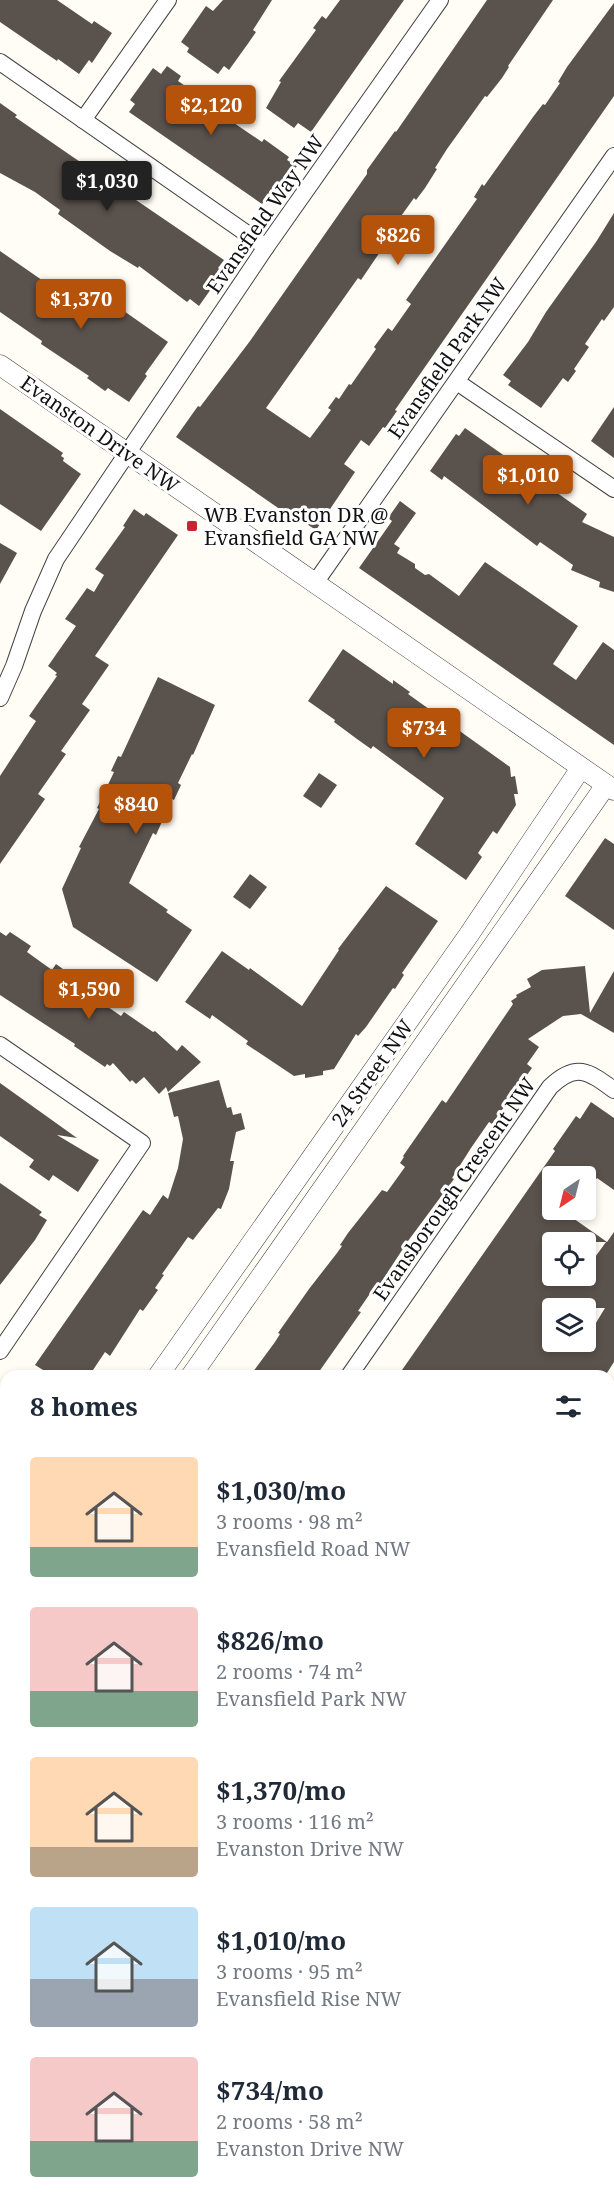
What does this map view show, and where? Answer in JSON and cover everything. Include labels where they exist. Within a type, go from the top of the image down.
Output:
[{"type":"street","points":[[83,120],[168,0]]},
{"type":"street","name":"Evansfield Way NW","points":[[0,698],[33,611],[56,559],[266,247],[440,0]]},
{"type":"street","points":[[0,62],[266,247]]},
{"type":"street","name":"Evansfield Park NW","points":[[315,583],[614,156]]},
{"type":"street","name":"Evanston Drive NW","points":[[0,365],[610,788]]},
{"type":"street","points":[[457,382],[614,489]]},
{"type":"street","name":"24 Street NW","points":[[162,1370],[468,936],[581,768]]},
{"type":"street","name":"24 Street NW","points":[[195,1370],[610,788]]},
{"type":"street","points":[[0,1045],[142,1143],[0,1351]]},
{"type":"street","name":"Evansborough Crescent NW","points":[[353,1370],[550,1087],[573,1070],[586,1072],[614,1089]]},
{"type":"building","points":[[0,0],[57,0],[92,24],[94,21],[112,33],[92,63],[89,60],[79,74],[0,22]]},
{"type":"building","points":[[223,0],[272,0],[253,30],[256,32],[229,70],[224,66],[218,74],[187,52],[189,48],[181,42],[206,6],[213,11]]},
{"type":"building","points":[[340,0],[404,0],[311,132],[298,123],[294,128],[266,108],[281,82],[279,81],[316,30],[313,28],[322,16],[326,19]]},
{"type":"building","points":[[487,0],[553,0],[502,78],[487,97],[485,96],[447,149],[425,188],[416,200],[414,198],[381,244],[384,246],[361,280],[358,278],[266,408],[310,438],[331,410],[328,408],[336,397],[339,399],[349,384],[351,385],[388,328],[392,331],[411,304],[406,300],[477,199],[474,197],[482,184],[484,186],[533,117],[543,104],[545,105],[560,83],[558,82],[567,67],[614,3],[614,96],[395,410],[397,411],[385,428],[383,427],[369,446],[361,440],[344,464],[355,472],[316,530],[296,517],[294,519],[176,437],[250,341]]},
{"type":"building","points":[[167,66],[181,76],[178,81],[191,90],[190,93],[262,142],[264,139],[289,157],[287,160],[297,166],[273,200],[268,196],[262,204],[129,112],[135,104],[130,100],[153,68],[161,74]]},
{"type":"building","points":[[0,103],[17,115],[15,117],[224,260],[218,268],[223,272],[199,306],[190,299],[187,302],[139,266],[138,268],[110,251],[58,214],[60,210],[35,192],[0,173]]},
{"type":"building","points":[[614,213],[614,307],[604,321],[602,319],[585,344],[589,347],[574,369],[576,371],[568,382],[563,378],[541,408],[508,385],[511,381],[503,375],[528,342]]},
{"type":"building","points":[[0,251],[75,303],[87,285],[168,342],[145,374],[147,376],[129,402],[108,388],[105,391],[87,378],[89,376],[41,344],[42,341],[0,312]]},
{"type":"building","points":[[614,407],[614,458],[591,441]]},
{"type":"building","points":[[0,409],[63,453],[61,456],[64,458],[63,461],[81,474],[41,531],[0,504]]},
{"type":"building","points":[[465,428],[587,514],[582,522],[614,537],[614,592],[599,587],[600,582],[571,570],[573,565],[540,542],[537,546],[444,476],[442,480],[430,471],[456,434],[459,436]]},
{"type":"building","points":[[400,501],[416,513],[394,544],[400,548],[397,553],[415,564],[415,568],[425,575],[429,574],[459,596],[485,562],[578,626],[553,664],[576,680],[603,642],[614,650],[614,745],[359,568],[392,521],[388,518]]},
{"type":"building","points":[[134,509],[144,516],[146,513],[178,535],[95,656],[109,665],[82,704],[90,710],[61,751],[66,754],[38,794],[45,799],[0,864],[0,776],[36,721],[29,716],[57,676],[55,675],[57,673],[48,666],[76,626],[65,619],[87,588],[94,592],[104,575],[95,569],[125,527],[123,526]]},
{"type":"building","points":[[0,543],[17,553],[0,584]]},
{"type":"building","points":[[343,649],[393,684],[393,680],[410,692],[408,694],[510,767],[511,777],[515,776],[518,794],[514,794],[516,805],[497,834],[493,831],[478,853],[482,857],[466,880],[415,844],[444,798],[373,746],[371,749],[308,701]]},
{"type":"building","points":[[158,677],[215,705],[178,783],[181,785],[174,800],[172,799],[156,835],[153,833],[129,883],[192,930],[157,982],[73,927],[62,889],[81,848],[79,847],[99,809],[97,808],[114,772],[111,771],[118,756],[121,757]]},
{"type":"building","points":[[319,773],[337,785],[321,808],[303,796]]},
{"type":"building","points":[[605,838],[614,844],[614,930],[565,896]]},
{"type":"building","points":[[250,874],[267,887],[250,909],[233,897]]},
{"type":"building","points":[[386,886],[438,921],[402,973],[404,975],[395,989],[393,988],[366,1027],[358,1036],[356,1034],[334,1069],[323,1071],[323,1075],[305,1078],[305,1074],[294,1076],[246,1044],[248,1041],[212,1015],[210,1019],[185,1002],[222,951],[249,970],[250,968],[302,1006],[338,949]]},
{"type":"building","points":[[0,932],[6,936],[10,932],[31,946],[27,952],[52,970],[56,964],[89,988],[87,992],[121,1016],[124,1012],[153,1032],[155,1031],[177,1051],[182,1045],[201,1062],[168,1092],[166,1087],[159,1094],[144,1077],[136,1084],[132,1080],[130,1082],[113,1063],[105,1067],[74,1046],[75,1044],[0,995]]},
{"type":"building","points":[[585,966],[590,1013],[614,971],[614,1033],[581,1014],[563,1016],[528,1039],[539,1047],[527,1064],[532,1068],[492,1124],[489,1122],[452,1178],[454,1179],[408,1241],[380,1284],[378,1282],[358,1311],[361,1312],[320,1370],[254,1370],[309,1289],[342,1246],[340,1245],[348,1233],[382,1190],[387,1192],[405,1167],[400,1163],[403,1156],[442,1100],[446,1103],[513,1004],[511,1001],[517,997],[516,995],[531,987],[527,979],[542,970]]},
{"type":"building","points":[[219,1080],[227,1108],[231,1107],[233,1115],[241,1113],[245,1129],[236,1132],[230,1161],[234,1161],[229,1189],[221,1209],[218,1208],[193,1240],[188,1237],[162,1274],[164,1275],[155,1288],[158,1290],[143,1311],[140,1309],[110,1356],[105,1352],[93,1370],[43,1370],[35,1365],[143,1210],[150,1215],[163,1195],[168,1199],[178,1168],[183,1139],[178,1116],[174,1117],[168,1093]]},
{"type":"building","points":[[0,1083],[77,1138],[57,1135],[99,1160],[78,1192],[53,1175],[49,1181],[29,1167],[34,1160],[0,1136]]},
{"type":"building","points":[[591,1102],[614,1118],[614,1190],[596,1179],[596,1166],[545,1166],[555,1151],[553,1149],[576,1116],[580,1119]]},
{"type":"building","points":[[542,1170],[542,1220],[576,1220],[593,1232],[542,1232],[542,1286],[596,1286],[596,1256],[606,1242],[596,1242],[596,1234],[607,1242],[614,1232],[614,1362],[609,1370],[402,1370]]},
{"type":"building","points":[[0,1183],[42,1212],[39,1215],[47,1220],[35,1240],[0,1285]]},
{"type":"place","name":"WB Evanston DR @ Evansfield GA NW","points":[[192,526]]}]
